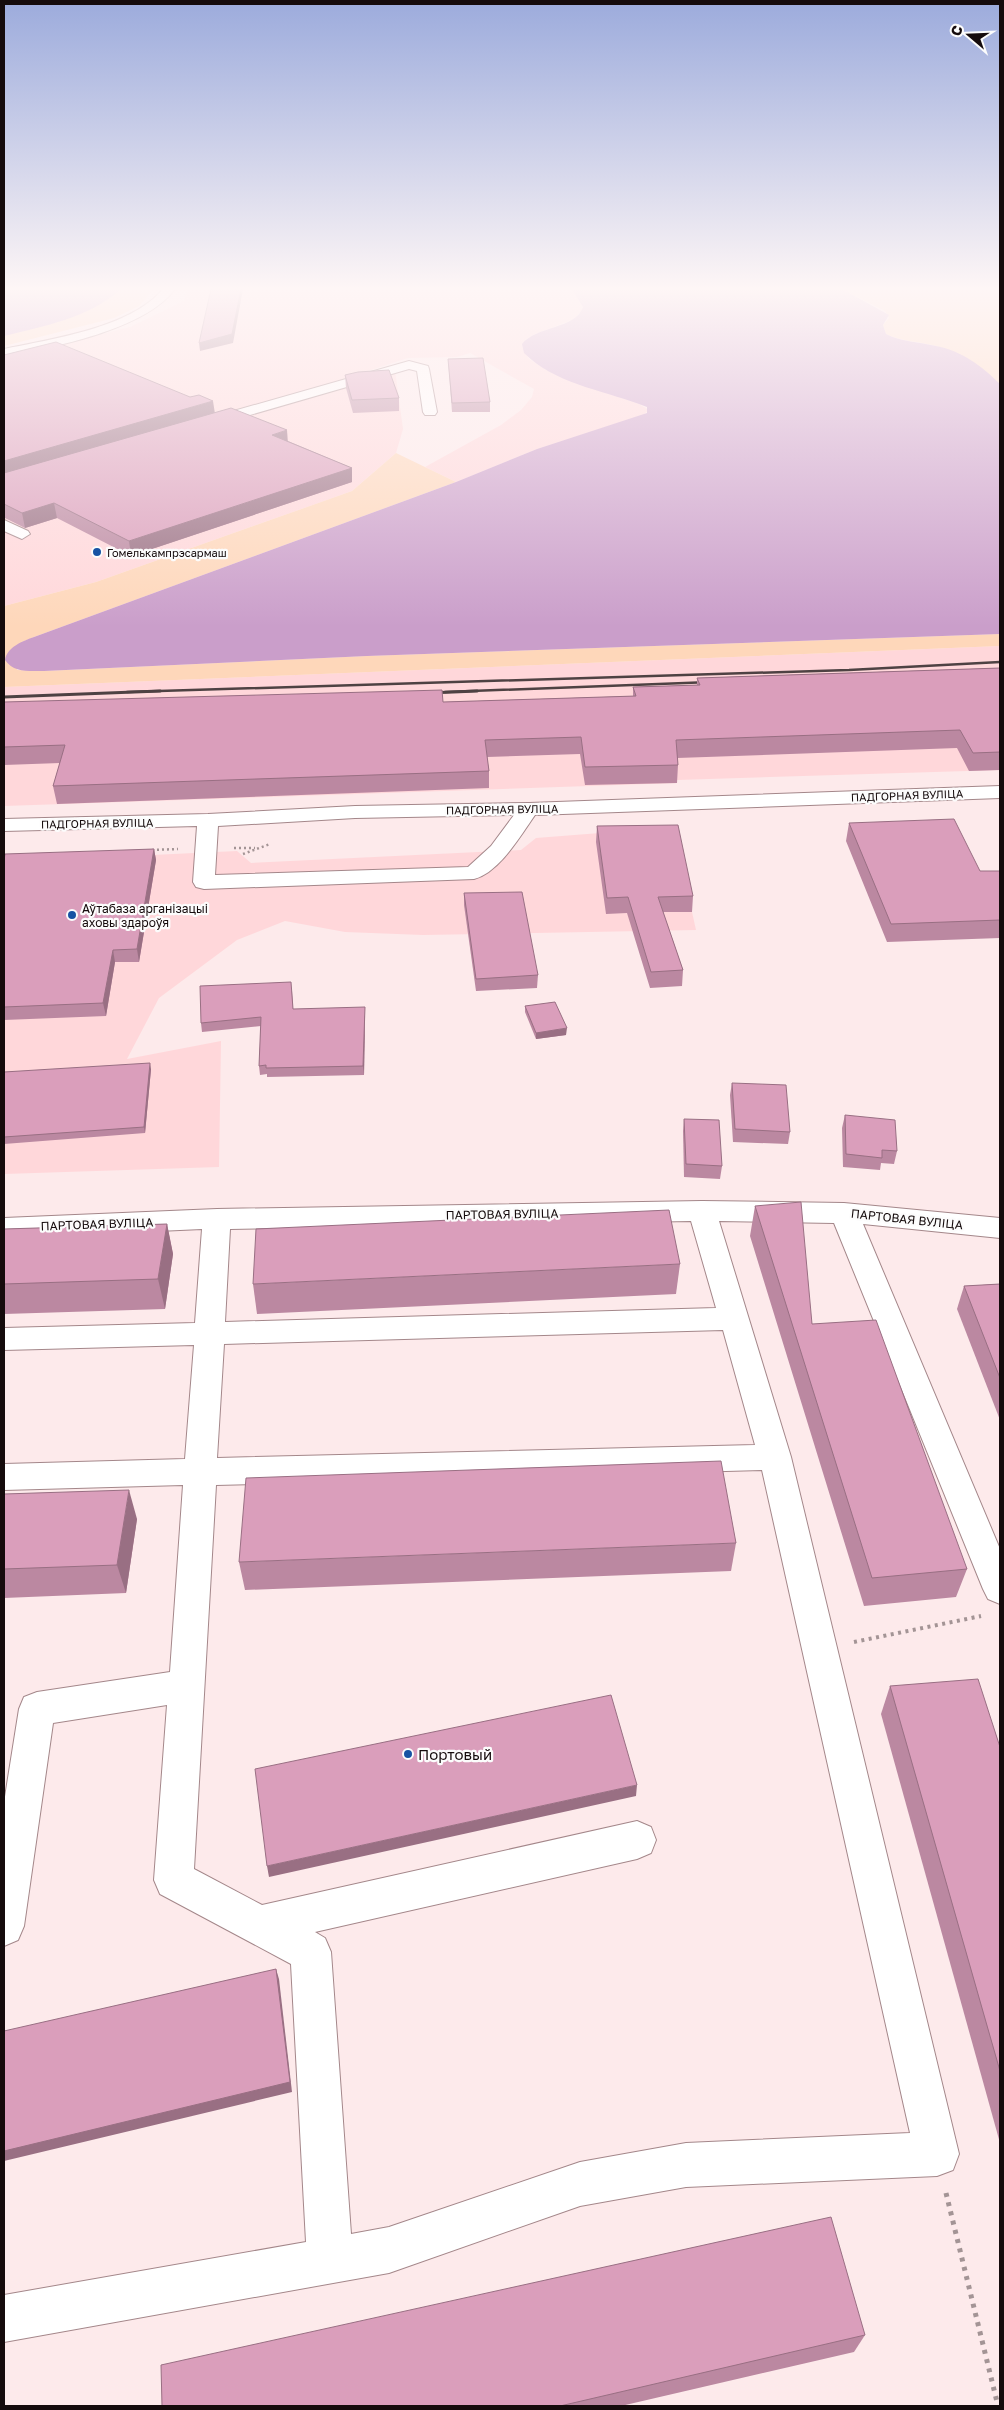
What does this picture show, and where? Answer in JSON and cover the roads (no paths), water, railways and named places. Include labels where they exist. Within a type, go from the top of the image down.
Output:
[{"type":"street","points":[[192,427],[281,401]]},
{"type":"street","points":[[428,401],[430,412]]},
{"type":"street","points":[[4,525],[22,534]]},
{"type":"street","name":"ПАДГОРНАЯ ВУЛІЦА","points":[[4,825],[208,820],[355,812],[529,809],[1000,792]]},
{"type":"street","points":[[208,820],[204,882],[474,873],[500,851],[529,809]]},
{"type":"street","points":[[4,2319],[390,2250],[580,2184],[676,2167],[937,2154],[774,1457],[702,1211]]},
{"type":"street","name":"ПАРТОВАЯ ВУЛІЦА","points":[[4,1228],[218,1219],[702,1211],[844,1212],[1000,1228]]},
{"type":"street","points":[[844,1212],[996,1602]]},
{"type":"street","points":[[218,1219],[174,1880],[311,1952],[330,2260]]},
{"type":"street","points":[[4,1339],[734,1319]]},
{"type":"street","points":[[4,1477],[774,1457]]},
{"type":"street","points":[[4,1926],[37,1709],[187,1686]]},
{"type":"street","points":[[260,1925],[637,1840]]},
{"type":"railway","points":[[127,692],[849,670],[1000,662]]},
{"type":"railway","points":[[445,692],[711,682]]},
{"type":"railway","points":[[4,697],[160,691]]},
{"type":"railway","points":[[429,693],[477,691]]},
{"type":"place","name":"Гомелькампрэсармаш","points":[[97,552]]},
{"type":"place","name":"Аўтабаза арганізацыі аховы здароўя","points":[[72,915]]},
{"type":"place","name":"Портовый","points":[[408,1754]]}]
